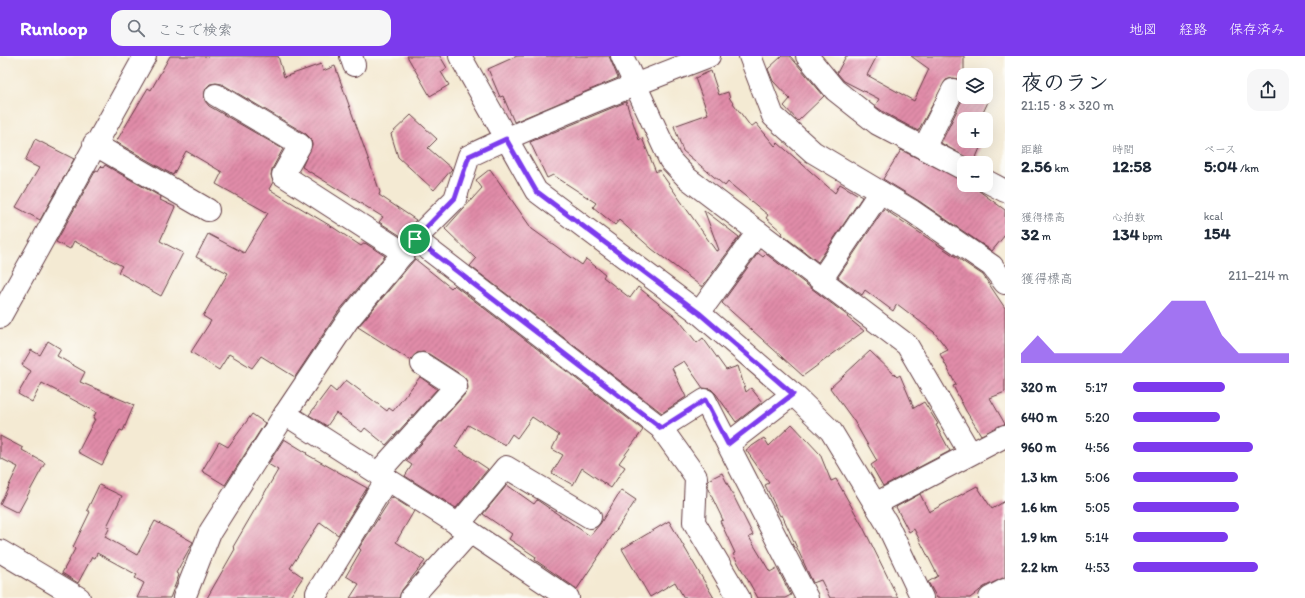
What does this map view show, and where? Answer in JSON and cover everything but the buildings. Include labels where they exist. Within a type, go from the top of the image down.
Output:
[{"type":"street","points":[[0,317],[94,144],[145,56]]},
{"type":"street","points":[[460,56],[536,191],[699,313],[793,394],[831,431],[886,522],[922,598]]},
{"type":"street","points":[[622,56],[670,160],[687,178],[907,345],[970,453]]},
{"type":"street","points":[[184,598],[210,532],[285,414],[348,320],[410,246],[455,198],[469,156],[635,85],[709,56]]},
{"type":"street","points":[[750,56],[773,116],[813,152],[912,211],[992,266],[1004,281]]},
{"type":"street","points":[[807,56],[841,95],[878,124],[957,165]]},
{"type":"street","points":[[924,148],[953,90]]},
{"type":"street","points":[[216,95],[300,145],[283,175],[410,246],[661,428],[696,477],[694,522],[739,598]]},
{"type":"street","points":[[94,144],[208,210]]},
{"type":"street","points":[[993,185],[1005,191]]},
{"type":"street","points":[[820,280],[880,192]]},
{"type":"street","points":[[699,313],[758,232]]},
{"type":"street","points":[[317,593],[382,476],[456,386],[422,364]]},
{"type":"street","points":[[728,444],[793,394]]},
{"type":"street","points":[[661,428],[705,400],[807,598]]},
{"type":"street","points":[[285,414],[568,598]]},
{"type":"street","points":[[875,504],[1005,436]]},
{"type":"street","points":[[411,598],[464,529],[506,467],[590,517]]},
{"type":"street","points":[[0,550],[79,598]]},
{"type":"street","points":[[990,598],[1005,590]]},
{"type":"route","points":[[506,139],[536,191],[699,313],[793,394],[728,444],[705,400],[661,428],[415,239],[455,198],[469,156],[506,139]]}]
